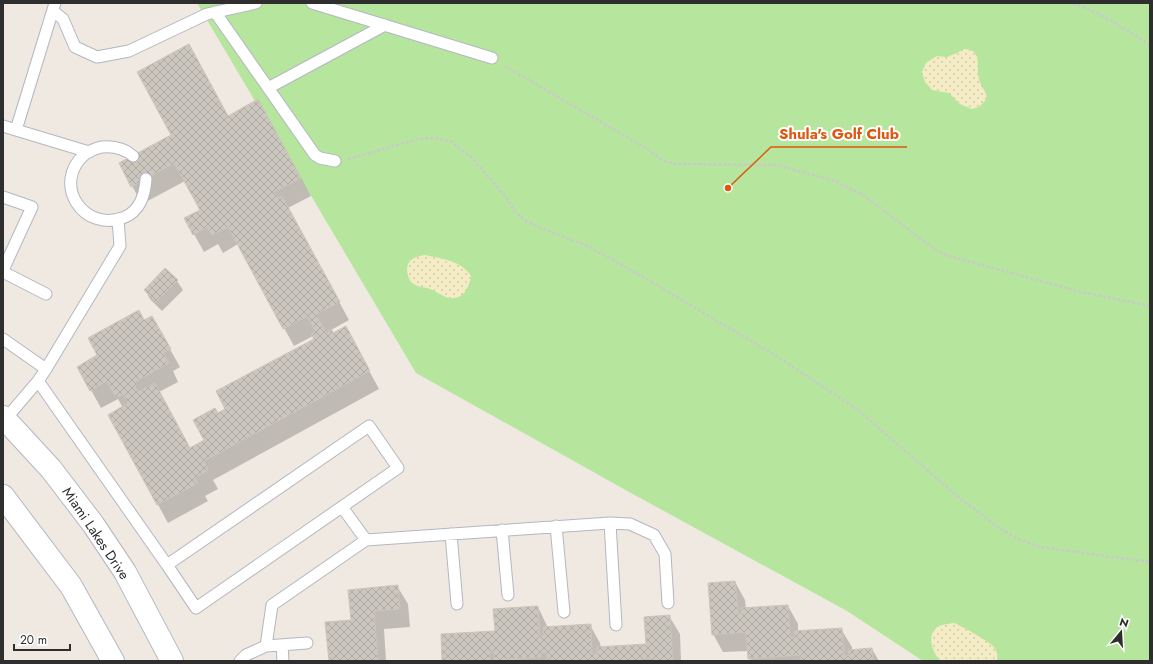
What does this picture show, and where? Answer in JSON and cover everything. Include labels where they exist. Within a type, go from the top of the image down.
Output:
[{"type":"main road","name":"Miami Lakes Drive","points":[[4,419],[51,469],[93,524],[125,572],[172,661]]},
{"type":"main road","points":[[3,496],[71,586],[113,661]]},
{"type":"lane","points":[[54,7],[63,19],[75,47],[97,57],[129,51],[207,14],[256,3]]},
{"type":"lane","points":[[312,3],[492,58]]},
{"type":"lane","points":[[16,130],[54,7]]},
{"type":"lane","points":[[215,12],[315,155],[320,158],[335,161]]},
{"type":"lane","points":[[268,88],[384,25]]},
{"type":"lane","points":[[3,126],[89,152]]},
{"type":"lane","points":[[133,156],[120,148],[109,146],[98,147],[80,159],[74,167],[71,177],[71,188],[79,208],[88,215],[97,219],[108,221],[128,215],[136,209],[144,195],[146,179]]},
{"type":"lane","points":[[3,197],[32,207],[3,271],[46,294]]},
{"type":"lane","points":[[4,419],[38,381],[120,246],[118,219]]},
{"type":"lane","points":[[3,339],[46,369]]},
{"type":"lane","points":[[38,381],[166,565],[196,608],[398,468],[369,426],[166,565]]},
{"type":"lane","points":[[342,507],[366,540]]},
{"type":"lane","points":[[266,646],[272,605],[366,540],[610,522],[630,524],[654,535],[665,554],[668,603]]},
{"type":"lane","points":[[610,522],[616,625]]},
{"type":"lane","points":[[556,526],[564,612]]},
{"type":"lane","points":[[502,530],[508,595]]},
{"type":"lane","points":[[451,534],[457,604]]},
{"type":"lane","points":[[240,661],[246,654],[266,646],[307,643]]},
{"type":"lane","points":[[282,645],[283,661]]},
{"type":"path","points":[[1068,3],[1100,15],[1150,45]]},
{"type":"path","points":[[492,58],[644,147],[664,161],[677,164],[777,165],[835,181],[863,195],[934,249],[949,256],[1081,292],[1150,306]]},
{"type":"path","points":[[335,161],[356,158],[418,139],[435,138],[452,142],[472,158],[504,195],[515,212],[524,220],[540,228],[588,246],[773,354],[857,409],[957,496],[996,526],[1016,538],[1040,546],[1150,562]]},
{"type":"green space","points":[[197,3],[1150,3],[1150,661],[923,661],[847,611],[416,373]]},
{"type":"sand","points":[[964,49],[974,52],[976,55],[978,60],[978,74],[987,97],[979,107],[972,109],[960,104],[949,93],[932,90],[925,82],[922,72],[926,63],[937,56],[947,57]]},
{"type":"sand","points":[[424,255],[450,261],[467,271],[471,276],[465,292],[459,297],[450,298],[428,288],[412,283],[407,272],[408,263],[417,257]]},
{"type":"sand","points":[[954,623],[974,633],[993,646],[997,653],[997,661],[941,661],[933,650],[931,637],[935,629],[939,626]]},
{"type":"building","points":[[189,44],[228,116],[258,99],[301,178],[274,192],[278,198],[282,196],[340,302],[316,314],[326,333],[332,330],[333,333],[346,326],[370,371],[204,461],[208,470],[195,478],[198,483],[157,505],[108,415],[128,403],[123,394],[116,398],[107,381],[90,391],[77,367],[97,355],[88,338],[139,310],[144,320],[152,316],[171,349],[163,353],[169,363],[133,383],[138,392],[155,383],[190,448],[204,440],[193,420],[215,408],[218,413],[225,409],[216,391],[314,339],[311,334],[315,331],[307,316],[283,329],[228,227],[212,235],[207,227],[193,235],[184,218],[200,210],[174,163],[131,187],[119,163],[171,135],[137,72]]},
{"type":"building","points":[[165,268],[178,280],[156,302],[144,290]]},
{"type":"building","points":[[735,581],[738,614],[742,614],[741,608],[788,605],[790,637],[795,637],[794,631],[842,628],[844,656],[849,656],[848,650],[872,648],[873,661],[801,661],[800,655],[748,659],[746,632],[712,635],[708,583]]},
{"type":"building","points":[[398,585],[400,609],[374,611],[378,661],[329,661],[325,622],[351,620],[348,590]]},
{"type":"building","points":[[538,606],[540,636],[544,636],[543,627],[591,624],[592,654],[597,654],[597,647],[646,644],[644,617],[670,615],[673,661],[651,661],[650,658],[645,658],[645,661],[547,661],[547,652],[540,653],[541,657],[495,661],[494,652],[490,652],[490,661],[442,661],[441,634],[495,631],[493,609]]},
{"type":"place","name":"Shula's Golf Club","points":[[728,188]]}]
